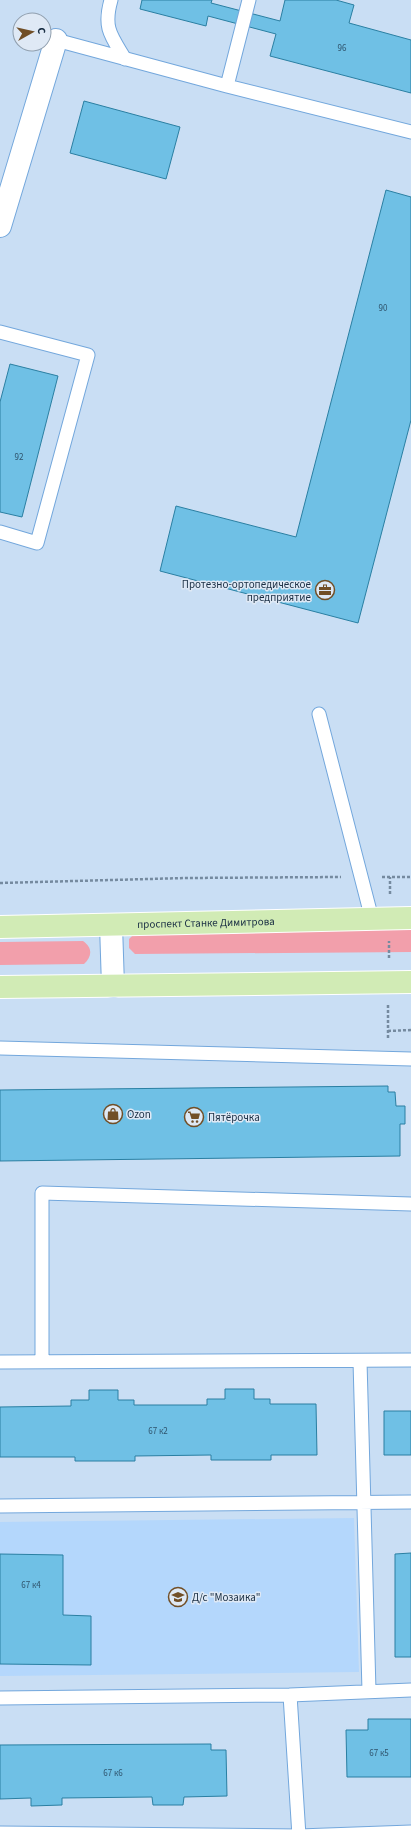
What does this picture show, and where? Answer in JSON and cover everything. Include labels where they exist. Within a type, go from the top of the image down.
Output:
[{"type":"main road","name":"проспект Станке Димитрова","points":[[0,927],[411,918]]},
{"type":"main road","points":[[0,988],[411,982]]},
{"type":"street","points":[[0,226],[56,40]]},
{"type":"street","points":[[111,925],[113,986]]},
{"type":"lane","points":[[111,0],[107,16],[110,34],[125,59]]},
{"type":"lane","points":[[227,86],[249,0]]},
{"type":"lane","points":[[56,40],[227,86],[411,132]]},
{"type":"lane","points":[[0,332],[88,355],[37,543],[0,532]]},
{"type":"lane","points":[[319,714],[372,918]]},
{"type":"lane","points":[[0,1048],[411,1059]]},
{"type":"lane","points":[[42,1361],[42,1193],[411,1204]]},
{"type":"lane","points":[[0,1362],[411,1360]]},
{"type":"lane","points":[[360,1361],[369,1691]]},
{"type":"lane","points":[[0,1506],[411,1502]]},
{"type":"lane","points":[[0,1698],[290,1695],[411,1690]]},
{"type":"lane","points":[[290,1695],[299,1836]]},
{"type":"lane","points":[[0,1833],[299,1836],[411,1832]]},
{"type":"path","points":[[0,883],[192,878],[411,877]]},
{"type":"path","points":[[388,1031],[411,1030]]},
{"type":"shaded area","points":[[411,929],[411,952],[135,954],[129,948],[129,939],[135,933]]},
{"type":"shaded area","points":[[83,941],[90,949],[89,958],[84,964],[0,965],[0,942]]},
{"type":"shaded area","name":"Д/с \"Мозаика\"","points":[[354,1518],[359,1672],[0,1676],[0,1522]]},
{"type":"building","points":[[142,0],[212,0],[211,3],[280,21],[285,0],[336,0],[354,5],[349,23],[411,40],[411,93],[270,56],[276,34],[208,16],[206,26],[140,9]]},
{"type":"building","points":[[84,101],[180,127],[166,179],[70,153]]},
{"type":"building","points":[[386,190],[411,197],[411,420],[358,623],[160,571],[176,506],[296,537]]},
{"type":"building","points":[[10,364],[58,376],[22,517],[0,512],[0,402]]},
{"type":"building","points":[[388,1086],[388,1092],[395,1092],[396,1106],[405,1106],[405,1124],[400,1124],[400,1156],[0,1161],[0,1090]]},
{"type":"building","points":[[225,1389],[254,1389],[254,1399],[270,1399],[270,1404],[316,1404],[317,1455],[271,1455],[271,1460],[211,1460],[211,1455],[135,1456],[135,1461],[75,1461],[75,1457],[0,1457],[0,1407],[71,1406],[71,1400],[89,1400],[89,1390],[118,1390],[118,1400],[134,1400],[134,1405],[207,1405],[207,1399],[225,1399]]},
{"type":"building","points":[[384,1411],[411,1411],[411,1455],[384,1455]]},
{"type":"building","points":[[411,1553],[411,1657],[395,1657],[395,1554]]},
{"type":"building","points":[[0,1554],[63,1555],[63,1615],[91,1616],[91,1665],[0,1664]]},
{"type":"building","points":[[368,1719],[411,1719],[411,1777],[347,1777],[346,1730],[368,1730]]},
{"type":"building","points":[[211,1744],[211,1750],[226,1750],[227,1796],[184,1797],[183,1805],[153,1805],[152,1797],[62,1798],[62,1805],[31,1806],[31,1798],[0,1799],[0,1745]]},
{"type":"place","name":"Протезно-ортопедическое предприятие","points":[[325,590]]},
{"type":"place","name":"Ozon","points":[[113,1114]]},
{"type":"place","name":"Пятёрочка","points":[[194,1117]]},
{"type":"place","name":"Д/с \"Мозаика\"","points":[[178,1597]]}]
